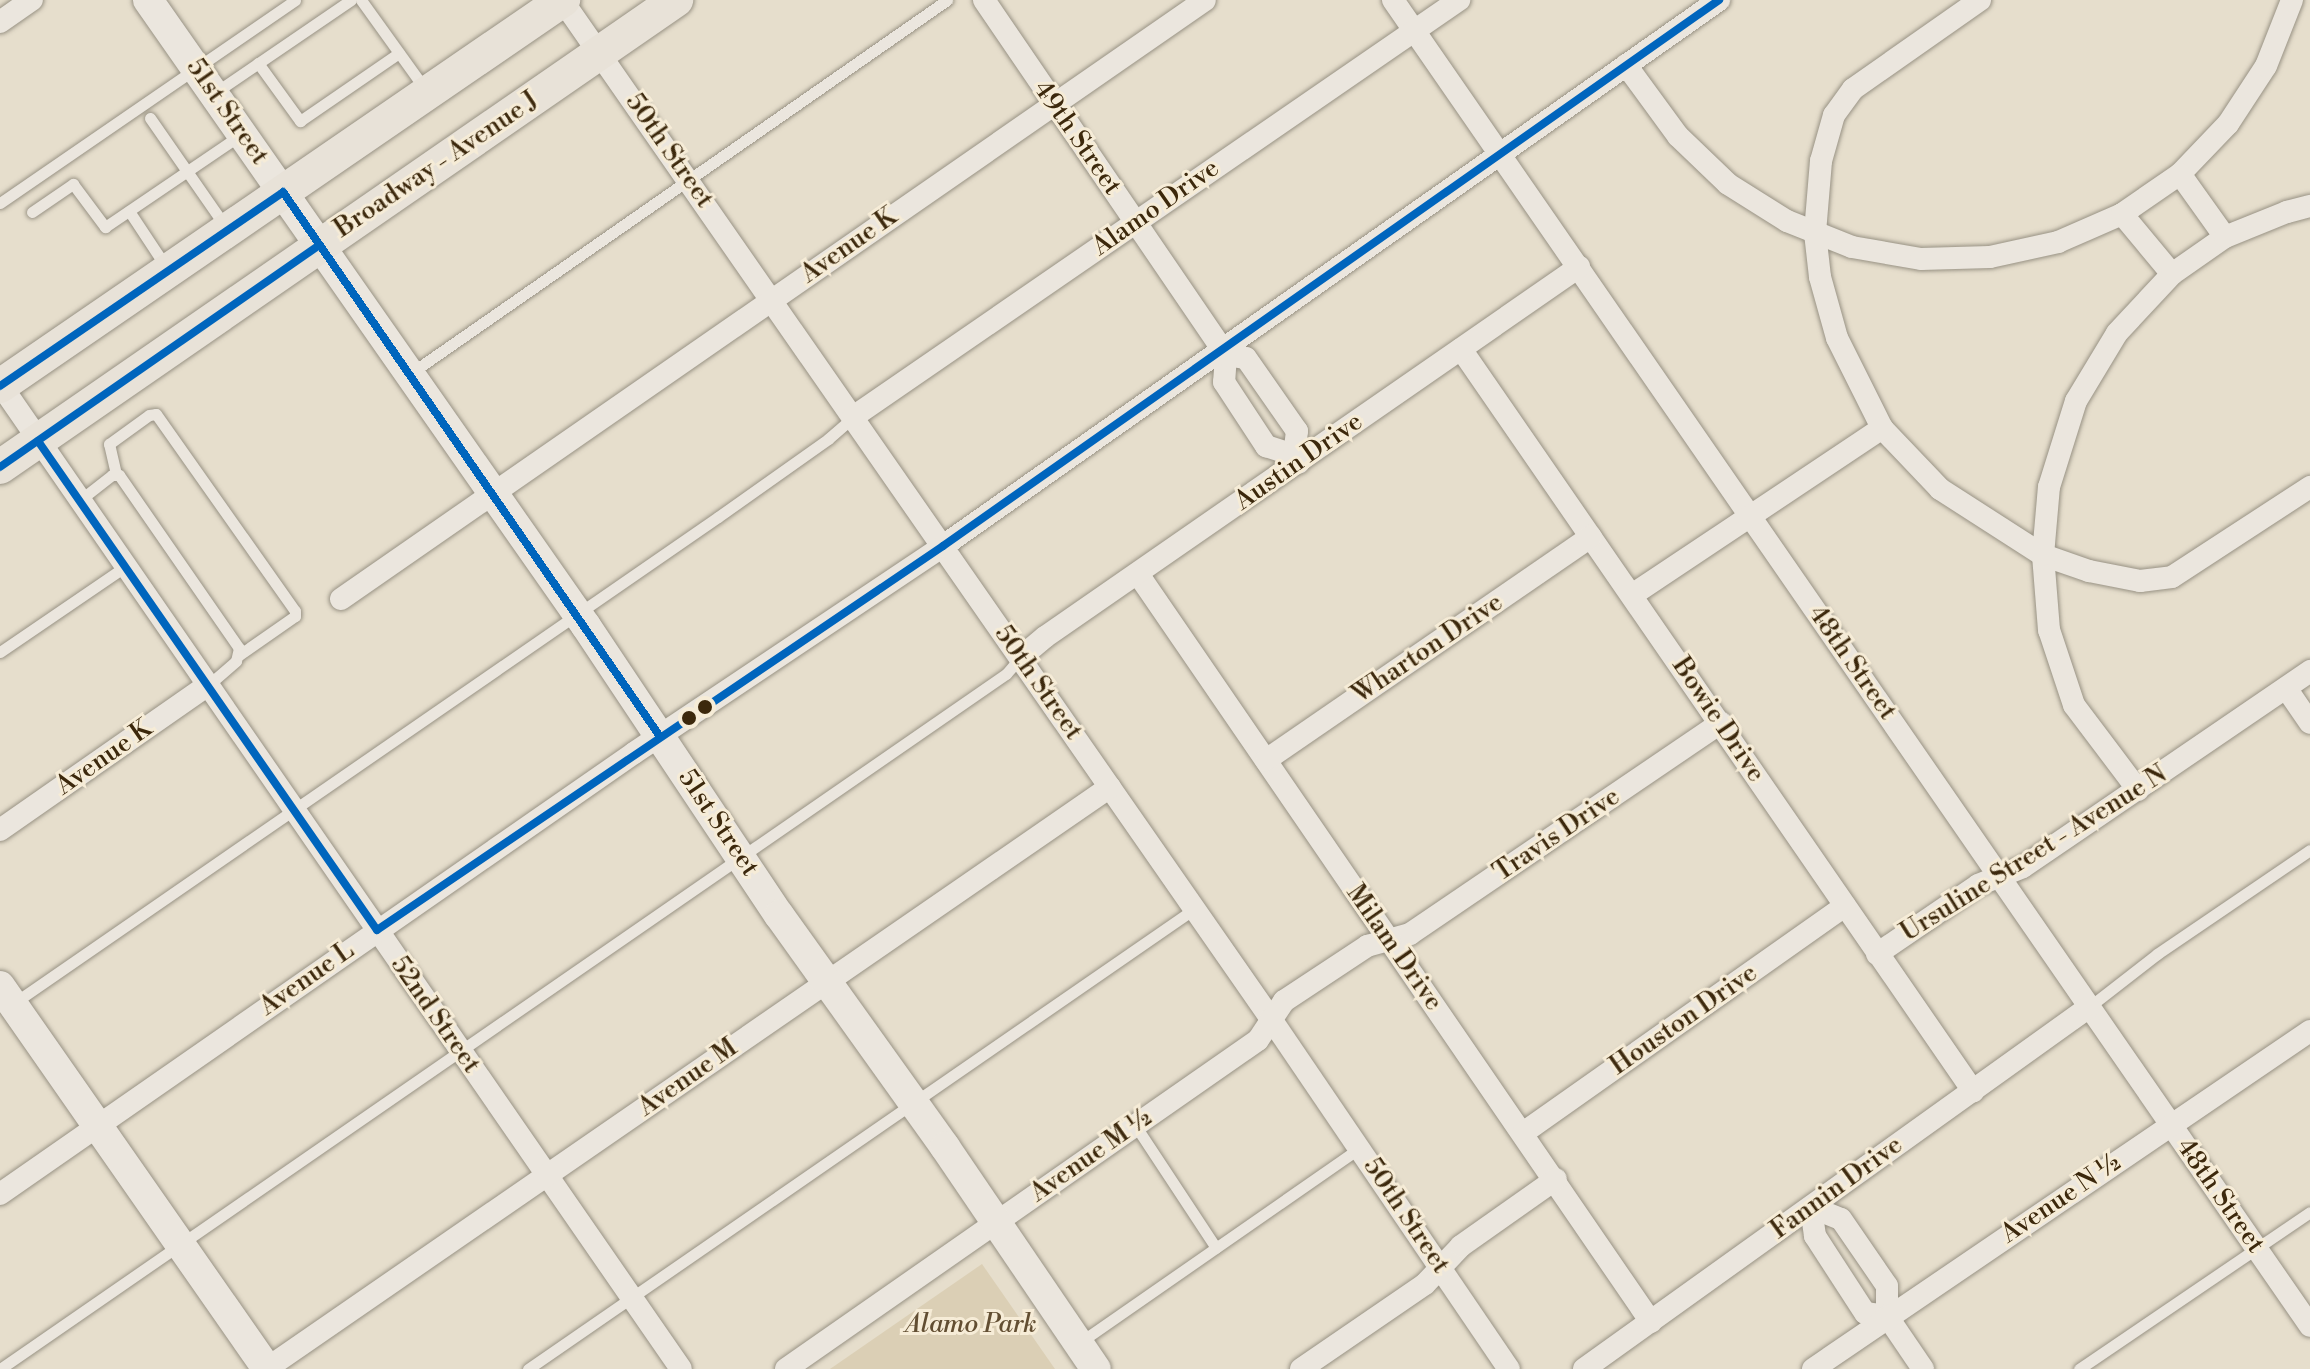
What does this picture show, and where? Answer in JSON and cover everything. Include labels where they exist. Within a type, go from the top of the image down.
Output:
[{"type":"main road","points":[[0,385],[562,0]]},
{"type":"main road","name":"Broadway - Avenue J","points":[[0,467],[676,0]]},
{"type":"street","points":[[0,22],[32,0]]},
{"type":"street","name":"51st Street","points":[[148,0],[577,614],[739,856],[1096,1369]]},
{"type":"street","name":"50th Street","points":[[562,0],[1271,1019],[1509,1369]]},
{"type":"street","name":"49th Street","points":[[984,0],[1224,352],[1224,382],[1266,446],[1296,459],[1297,431],[1246,358],[1224,352]]},
{"type":"street","name":"Avenue K","points":[[341,599],[1205,0]]},
{"type":"street","name":"48th Street","points":[[1393,0],[2310,1326]]},
{"type":"street","name":"Alamo Drive","points":[[853,417],[1459,0]]},
{"type":"street","name":"Avenue L","points":[[0,1194],[659,735],[943,546],[1224,352],[1719,0]]},
{"type":"street","points":[[1980,0],[1853,89],[1834,115],[1821,161],[1815,233],[1820,277],[1837,338],[1882,428],[1940,489],[2043,555],[2089,571],[2140,581],[2172,577],[2310,487]]},
{"type":"street","points":[[1626,65],[1678,136],[1728,184],[1787,221],[1852,247],[1921,259],[1990,257],[2058,242],[2122,214],[2180,174],[2228,124],[2258,77],[2292,0]]},
{"type":"street","points":[[2180,174],[2225,237]]},
{"type":"street","points":[[2138,790],[2074,705],[2049,630],[2043,555],[2049,487],[2076,401],[2117,333],[2172,274],[2225,237],[2310,206]]},
{"type":"street","points":[[2122,214],[2172,274]]},
{"type":"street","name":"Austin Drive","points":[[1020,658],[1296,459],[1579,267]]},
{"type":"street","name":"Bowie Drive","points":[[1461,349],[1973,1091]]},
{"type":"street","name":"52nd Street","points":[[0,385],[681,1369]]},
{"type":"street","points":[[1632,595],[1882,428]]},
{"type":"street","name":"Wharton Drive","points":[[1266,760],[1591,537]]},
{"type":"street","name":"Milam Drive","points":[[1138,574],[1556,1179],[1651,1322]]},
{"type":"street","name":"Ursuline Street - Avenue N","points":[[1877,954],[1978,885],[2023,867],[2310,671]]},
{"type":"street","name":"Avenue K","points":[[0,830],[208,685]]},
{"type":"street","points":[[2286,688],[2310,723]]},
{"type":"street","name":"Travis Drive","points":[[1389,940],[1410,934],[1721,723]]},
{"type":"street","name":"Avenue M","points":[[267,1369],[1110,787]]},
{"type":"street","name":"Houston Drive","points":[[1523,1133],[1845,906]]},
{"type":"street","name":"Avenue M ½","points":[[786,1369],[1258,1040],[1284,1001],[1367,946],[1389,940]]},
{"type":"street","points":[[4,1001],[99,1125],[267,1369]]},
{"type":"street","name":"Fannin Drive","points":[[1584,1369],[2089,1007]]},
{"type":"street","name":"Avenue N ½","points":[[1813,1369],[2310,1031]]},
{"type":"street","points":[[1301,1369],[1425,1284],[1461,1246],[1556,1179]]},
{"type":"street","points":[[1887,1316],[1865,1313],[1815,1236],[1811,1207],[1841,1219],[1887,1286],[1887,1316],[1923,1369]]},
{"type":"lane","points":[[0,203],[295,0]]},
{"type":"lane","points":[[214,93],[351,0]]},
{"type":"lane","points":[[361,0],[427,93]]},
{"type":"lane","points":[[410,373],[947,0]]},
{"type":"lane","points":[[258,63],[300,121],[399,53]]},
{"type":"lane","points":[[150,118],[228,230]]},
{"type":"lane","points":[[32,212],[73,184],[105,227],[242,133]]},
{"type":"lane","points":[[129,211],[168,271]]},
{"type":"lane","points":[[208,685],[239,655],[295,616],[295,611],[156,414],[149,415],[109,444],[116,474],[239,648],[239,655]]},
{"type":"lane","points":[[4,1001],[294,810],[742,500],[853,417]]},
{"type":"lane","points":[[80,500],[116,474]]},
{"type":"lane","points":[[0,652],[126,566]]},
{"type":"lane","points":[[0,1369],[1006,674],[1020,658]]},
{"type":"lane","points":[[2089,1007],[2157,954],[2310,850]]},
{"type":"lane","points":[[528,1369],[1194,909]]},
{"type":"lane","points":[[1135,1125],[1216,1248]]},
{"type":"lane","points":[[1078,1343],[1360,1148]]},
{"type":"lane","points":[[2079,1369],[2310,1212]]},
{"type":"green space","name":"Alamo Park","points":[[982,1264],[1055,1369],[830,1369]]},
{"type":"transit line","points":[[38,441],[377,930],[943,546],[1719,0]]},
{"type":"transit line","points":[[0,386],[283,192],[659,735]]},
{"type":"transit line","points":[[0,467],[319,245]]}]
